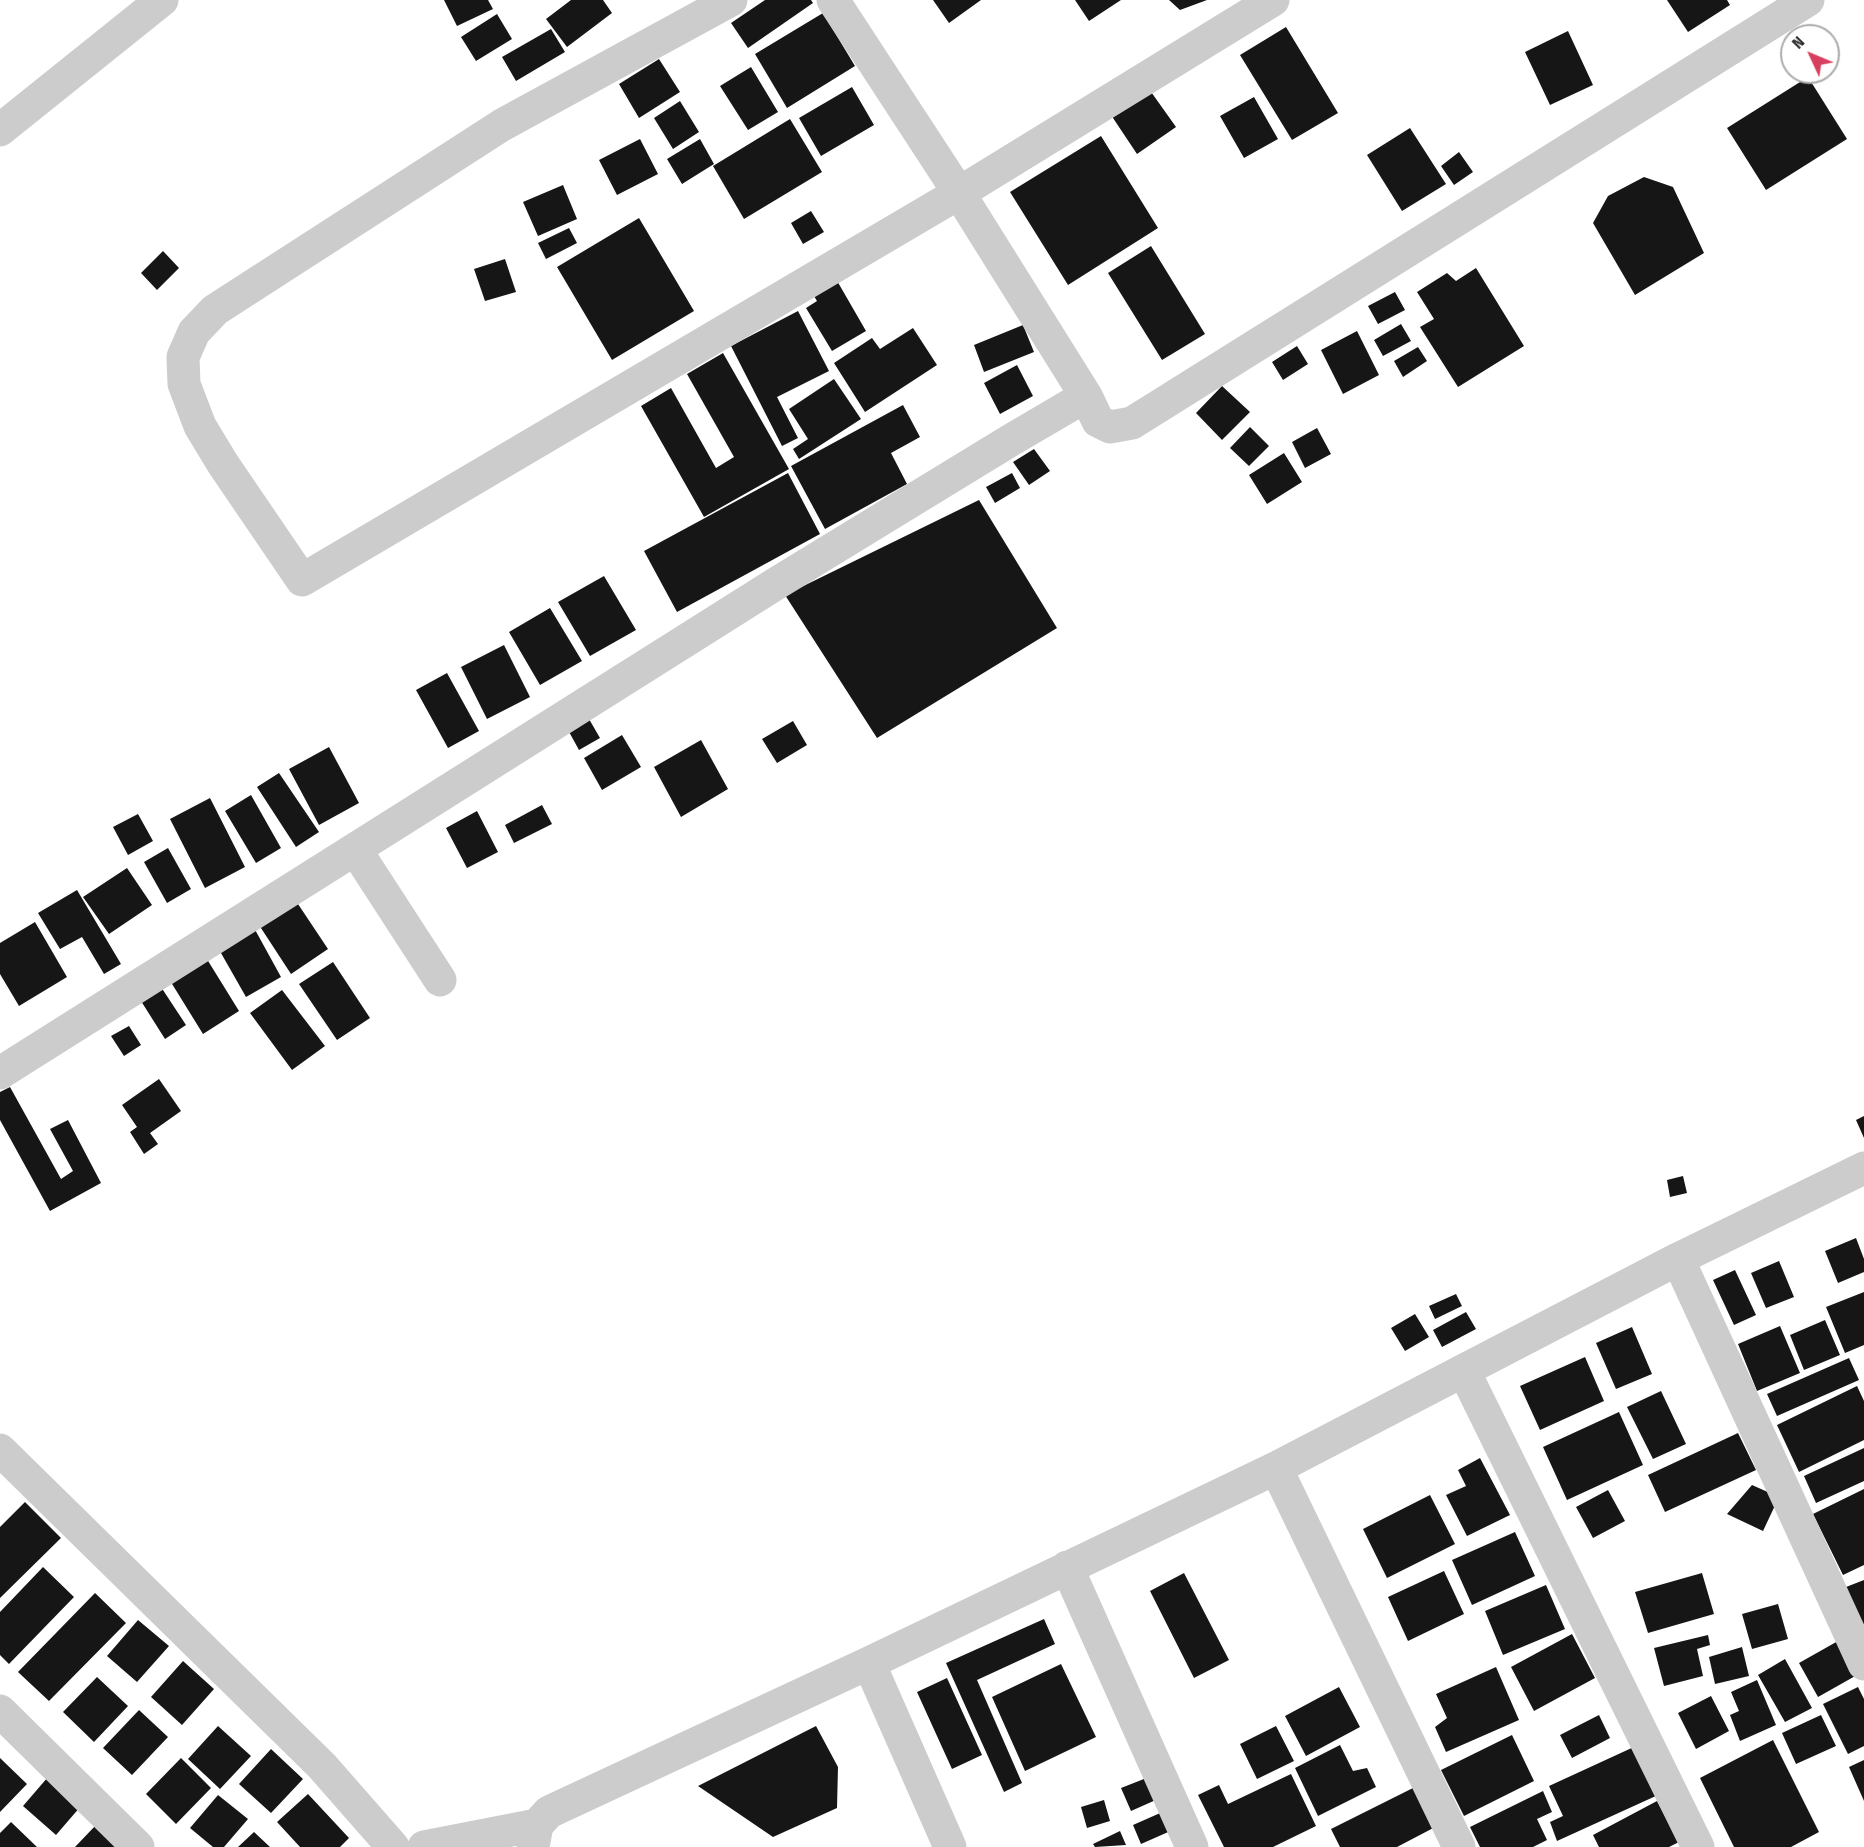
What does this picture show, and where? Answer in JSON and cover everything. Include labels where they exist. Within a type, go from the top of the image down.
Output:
[{"type":"street","points":[[0,130],[162,0]]},
{"type":"street","points":[[731,0],[502,126],[215,310],[194,332],[183,357],[184,384],[200,426],[223,464],[302,580],[959,193],[1273,0]]},
{"type":"street","points":[[833,0],[959,193],[1086,396],[1098,421],[1110,427],[1132,423],[1808,0]]},
{"type":"street","points":[[0,1073],[777,583],[1086,396]]},
{"type":"street","points":[[356,849],[440,980]]},
{"type":"street","points":[[424,1847],[535,1836],[549,1812],[869,1663],[1276,1468],[1678,1259],[1864,1168]]},
{"type":"street","points":[[1678,1259],[1864,1664]]},
{"type":"street","points":[[1464,1371],[1698,1847]]},
{"type":"street","points":[[0,1450],[322,1766],[393,1847]]},
{"type":"street","points":[[1276,1468],[1459,1847]]},
{"type":"street","points":[[1067,1567],[1192,1847]]},
{"type":"street","points":[[869,1663],[950,1847]]},
{"type":"street","points":[[0,1711],[138,1847]]},
{"type":"building","points":[[444,0],[488,0],[493,9],[457,26]]},
{"type":"building","points":[[571,0],[603,0],[612,13],[567,47],[546,19]]},
{"type":"building","points":[[765,0],[811,0],[813,3],[748,48],[731,23]]},
{"type":"building","points":[[933,0],[981,0],[949,23]]},
{"type":"building","points":[[1075,0],[1121,0],[1089,21]]},
{"type":"building","points":[[1169,0],[1207,0],[1180,10]]},
{"type":"building","points":[[1667,0],[1727,0],[1730,5],[1688,32]]},
{"type":"building","points":[[823,13],[855,66],[787,108],[755,54]]},
{"type":"building","points":[[497,14],[512,39],[476,61],[461,37]]},
{"type":"building","points":[[1286,27],[1338,113],[1292,140],[1240,55]]},
{"type":"building","points":[[551,29],[565,52],[516,81],[502,57]]},
{"type":"building","points":[[1568,31],[1593,85],[1550,105],[1525,52]]},
{"type":"building","points":[[659,59],[680,92],[639,118],[619,84]]},
{"type":"building","points":[[751,67],[778,112],[748,130],[720,86]]},
{"type":"building","points":[[1797,84],[1812,84],[1847,139],[1766,190],[1727,128]]},
{"type":"building","points":[[852,87],[874,125],[821,156],[799,118]]},
{"type":"building","points":[[1149,89],[1176,127],[1137,154],[1111,115]]},
{"type":"building","points":[[1254,97],[1278,139],[1244,158],[1220,116]]},
{"type":"building","points":[[680,101],[699,132],[673,149],[654,118]]},
{"type":"building","points":[[790,119],[822,172],[744,219],[713,166]]},
{"type":"building","points":[[1410,128],[1446,184],[1402,211],[1367,155]]},
{"type":"building","points":[[1101,136],[1158,228],[1068,285],[1010,192]]},
{"type":"building","points":[[640,139],[658,174],[617,195],[599,160]]},
{"type":"building","points":[[700,139],[714,164],[682,184],[667,159]]},
{"type":"building","points":[[1459,152],[1473,172],[1454,185],[1441,166]]},
{"type":"building","points":[[1644,177],[1673,187],[1704,253],[1635,295],[1593,223],[1608,196]]},
{"type":"building","points":[[563,185],[577,219],[538,236],[523,202]]},
{"type":"building","points":[[811,211],[824,232],[803,244],[791,223]]},
{"type":"building","points":[[639,218],[694,311],[612,360],[557,267]]},
{"type":"building","points":[[569,228],[577,243],[546,259],[538,243]]},
{"type":"building","points":[[1151,246],[1205,334],[1162,360],[1108,273]]},
{"type":"building","points":[[163,251],[179,268],[157,290],[141,273]]},
{"type":"building","points":[[505,259],[516,292],[485,301],[474,269]]},
{"type":"building","points":[[1476,268],[1524,346],[1458,387],[1420,327],[1434,319],[1417,292],[1447,273],[1456,281]]},
{"type":"building","points":[[836,279],[866,331],[832,351],[806,308],[817,301],[812,293]]},
{"type":"building","points":[[1395,292],[1405,310],[1378,324],[1368,306]]},
{"type":"building","points":[[798,311],[829,371],[777,397],[798,438],[782,446],[731,346]]},
{"type":"building","points":[[1401,324],[1411,341],[1383,356],[1374,340]]},
{"type":"building","points":[[1023,325],[1034,352],[984,372],[974,345]]},
{"type":"building","points":[[913,328],[937,365],[865,412],[834,363],[872,338],[880,349]]},
{"type":"building","points":[[1357,331],[1379,375],[1343,394],[1321,350]]},
{"type":"building","points":[[1297,346],[1308,364],[1283,380],[1272,362]]},
{"type":"building","points":[[1418,347],[1427,361],[1403,377],[1394,361]]},
{"type":"building","points":[[723,353],[789,469],[704,517],[641,406],[671,388],[716,468],[734,457],[687,374]]},
{"type":"building","points":[[1017,365],[1033,396],[1000,414],[984,383]]},
{"type":"building","points":[[834,379],[861,419],[799,459],[793,449],[808,439],[789,409]]},
{"type":"building","points":[[1222,386],[1250,412],[1222,440],[1196,413]]},
{"type":"building","points":[[903,405],[920,437],[891,453],[907,484],[825,529],[791,466]]},
{"type":"building","points":[[1250,427],[1269,446],[1249,466],[1230,448]]},
{"type":"building","points":[[1317,428],[1331,454],[1305,468],[1292,442]]},
{"type":"building","points":[[1034,449],[1050,471],[1029,485],[1013,462]]},
{"type":"building","points":[[1284,453],[1302,482],[1267,504],[1249,475]]},
{"type":"building","points":[[788,473],[820,534],[677,612],[644,551]]},
{"type":"building","points":[[1012,473],[1020,488],[995,503],[986,487]]},
{"type":"building","points":[[979,500],[1057,628],[877,738],[785,595]]},
{"type":"building","points":[[604,576],[636,630],[590,656],[558,602]]},
{"type":"building","points":[[550,608],[582,661],[540,685],[509,632]]},
{"type":"building","points":[[504,645],[530,697],[487,719],[461,667]]},
{"type":"building","points":[[447,673],[479,731],[448,748],[416,690]]},
{"type":"building","points":[[589,719],[600,738],[579,750],[568,730]]},
{"type":"building","points":[[793,721],[807,745],[777,763],[762,739]]},
{"type":"building","points":[[622,735],[641,767],[602,790],[584,758]]},
{"type":"building","points":[[701,740],[728,789],[681,817],[654,767]]},
{"type":"building","points":[[329,747],[359,803],[319,825],[289,769]]},
{"type":"building","points":[[279,773],[319,832],[296,847],[257,787]]},
{"type":"building","points":[[251,795],[281,848],[256,863],[225,811]]},
{"type":"building","points":[[210,798],[245,867],[205,888],[170,819]]},
{"type":"building","points":[[542,805],[552,824],[514,843],[505,825]]},
{"type":"building","points":[[477,811],[498,852],[467,868],[446,828]]},
{"type":"building","points":[[138,814],[153,841],[128,855],[113,827]]},
{"type":"building","points":[[168,848],[191,889],[167,903],[144,862]]},
{"type":"building","points":[[127,868],[152,905],[109,934],[83,897]]},
{"type":"building","points":[[77,890],[121,964],[104,974],[82,937],[60,949],[38,913]]},
{"type":"building","points":[[296,901],[328,949],[291,974],[259,925]]},
{"type":"building","points":[[35,922],[67,977],[19,1006],[0,974],[0,943]]},
{"type":"building","points":[[253,926],[281,977],[246,997],[217,946]]},
{"type":"building","points":[[205,956],[239,1011],[203,1034],[169,979]]},
{"type":"building","points":[[333,962],[370,1018],[337,1040],[299,984]]},
{"type":"building","points":[[161,987],[186,1025],[165,1039],[141,1001]]},
{"type":"building","points":[[282,990],[325,1046],[292,1070],[250,1013]]},
{"type":"building","points":[[129,1026],[141,1045],[124,1056],[111,1036]]},
{"type":"building","points":[[159,1079],[181,1111],[150,1133],[158,1144],[144,1154],[130,1132],[137,1127],[122,1105]]},
{"type":"building","points":[[10,1087],[61,1179],[73,1171],[50,1129],[68,1120],[101,1183],[50,1211],[0,1120],[0,1092]]},
{"type":"building","points":[[1864,1116],[1864,1138],[1856,1120]]},
{"type":"building","points":[[1683,1176],[1687,1193],[1670,1197],[1667,1180]]},
{"type":"building","points":[[1856,1238],[1864,1259],[1864,1272],[1838,1283],[1825,1251]]},
{"type":"building","points":[[1779,1261],[1794,1297],[1766,1308],[1751,1273]]},
{"type":"building","points":[[1735,1270],[1756,1315],[1734,1325],[1713,1280]]},
{"type":"building","points":[[1864,1292],[1864,1345],[1845,1353],[1826,1307]]},
{"type":"building","points":[[1456,1294],[1462,1306],[1435,1319],[1429,1306]]},
{"type":"building","points":[[1466,1312],[1476,1329],[1442,1347],[1433,1330]]},
{"type":"building","points":[[1415,1314],[1429,1337],[1405,1351],[1391,1328]]},
{"type":"building","points":[[1825,1320],[1840,1355],[1804,1370],[1790,1335]]},
{"type":"building","points":[[1780,1326],[1800,1373],[1757,1391],[1738,1344]]},
{"type":"building","points":[[1632,1327],[1652,1374],[1616,1389],[1596,1343]]},
{"type":"building","points":[[1585,1357],[1604,1401],[1540,1430],[1520,1386]]},
{"type":"building","points":[[1849,1358],[1859,1380],[1777,1416],[1767,1394]]},
{"type":"building","points":[[1857,1386],[1864,1401],[1864,1440],[1799,1472],[1777,1425]]},
{"type":"building","points":[[1661,1391],[1686,1444],[1653,1459],[1627,1407]]},
{"type":"building","points":[[1619,1412],[1643,1465],[1567,1500],[1543,1447]]},
{"type":"building","points":[[1738,1433],[1756,1470],[1665,1512],[1648,1475]]},
{"type":"building","points":[[1864,1448],[1864,1481],[1816,1503],[1804,1476]]},
{"type":"building","points":[[1480,1458],[1510,1515],[1467,1536],[1446,1495],[1466,1486],[1458,1470]]},
{"type":"building","points":[[1752,1485],[1779,1497],[1763,1531],[1727,1514]]},
{"type":"building","points":[[1864,1489],[1864,1565],[1843,1575],[1813,1514]]},
{"type":"building","points":[[1608,1490],[1625,1521],[1593,1538],[1576,1507]]},
{"type":"building","points":[[1430,1495],[1455,1544],[1387,1578],[1363,1529]]},
{"type":"building","points":[[25,1502],[61,1538],[0,1598],[0,1527]]},
{"type":"building","points":[[1515,1532],[1535,1576],[1472,1605],[1452,1560]]},
{"type":"building","points":[[43,1567],[74,1597],[9,1664],[0,1655],[0,1612]]},
{"type":"building","points":[[1444,1571],[1464,1614],[1408,1641],[1388,1597]]},
{"type":"building","points":[[1184,1573],[1229,1660],[1194,1678],[1150,1591]]},
{"type":"building","points":[[1702,1573],[1714,1614],[1648,1633],[1635,1592]]},
{"type":"building","points":[[1864,1580],[1864,1633],[1846,1587]]},
{"type":"building","points":[[1546,1585],[1565,1629],[1503,1655],[1485,1611]]},
{"type":"building","points":[[95,1593],[126,1623],[49,1701],[18,1672]]},
{"type":"building","points":[[1778,1604],[1788,1639],[1752,1649],[1742,1614]]},
{"type":"building","points":[[1044,1619],[1055,1644],[977,1680],[1022,1783],[1004,1792],[946,1663]]},
{"type":"building","points":[[138,1620],[169,1646],[137,1682],[107,1656]]},
{"type":"building","points":[[1572,1634],[1595,1678],[1534,1711],[1511,1667]]},
{"type":"building","points":[[1708,1635],[1710,1645],[1697,1649],[1703,1676],[1664,1686],[1654,1648]]},
{"type":"building","points":[[1838,1641],[1857,1675],[1818,1697],[1799,1663]]},
{"type":"building","points":[[1742,1647],[1749,1676],[1715,1684],[1709,1657]]},
{"type":"building","points":[[1785,1659],[1812,1708],[1785,1722],[1758,1675]]},
{"type":"building","points":[[183,1661],[214,1689],[182,1725],[151,1697]]},
{"type":"building","points":[[1061,1664],[1096,1737],[1025,1771],[992,1697]]},
{"type":"building","points":[[1496,1667],[1519,1720],[1446,1752],[1435,1727],[1447,1718],[1436,1694]]},
{"type":"building","points":[[97,1677],[128,1706],[94,1742],[63,1712]]},
{"type":"building","points":[[947,1678],[982,1755],[952,1769],[917,1692]]},
{"type":"building","points":[[1757,1680],[1776,1725],[1740,1741],[1730,1715],[1739,1711],[1731,1692]]},
{"type":"building","points":[[1339,1687],[1360,1727],[1306,1756],[1285,1716]]},
{"type":"building","points":[[1858,1687],[1864,1699],[1864,1746],[1848,1754],[1823,1704]]},
{"type":"building","points":[[1711,1696],[1729,1731],[1696,1749],[1678,1713]]},
{"type":"building","points":[[139,1710],[168,1737],[132,1775],[103,1748]]},
{"type":"building","points":[[1599,1715],[1610,1738],[1572,1758],[1560,1735]]},
{"type":"building","points":[[1821,1715],[1836,1746],[1796,1764],[1782,1733]]},
{"type":"building","points":[[218,1726],[251,1756],[220,1789],[188,1759]]},
{"type":"building","points":[[816,1726],[838,1767],[837,1808],[773,1837],[698,1786]]},
{"type":"building","points":[[1276,1726],[1294,1761],[1257,1779],[1240,1744]]},
{"type":"building","points":[[1512,1735],[1534,1781],[1464,1816],[1441,1770]]},
{"type":"building","points":[[1773,1740],[1819,1832],[1791,1847],[1734,1847],[1700,1778]]},
{"type":"building","points":[[1340,1745],[1353,1771],[1367,1768],[1376,1787],[1318,1816],[1295,1768]]},
{"type":"building","points":[[1636,1746],[1658,1795],[1557,1841],[1550,1822],[1563,1816],[1549,1786]]},
{"type":"building","points":[[271,1749],[303,1779],[271,1813],[239,1784]]},
{"type":"building","points":[[0,1758],[27,1784],[0,1812]]},
{"type":"building","points":[[181,1758],[211,1788],[176,1824],[146,1794]]},
{"type":"building","points":[[1864,1760],[1864,1801],[1849,1767]]},
{"type":"building","points":[[1291,1774],[1316,1826],[1273,1847],[1224,1847],[1198,1795],[1219,1785],[1228,1804]]},
{"type":"building","points":[[48,1777],[81,1806],[56,1835],[23,1806]]},
{"type":"building","points":[[1149,1777],[1158,1799],[1131,1811],[1121,1788]]},
{"type":"building","points":[[1419,1785],[1439,1825],[1397,1847],[1340,1847],[1331,1829]]},
{"type":"building","points":[[1543,1791],[1552,1812],[1537,1819],[1547,1840],[1533,1847],[1480,1847],[1470,1827]]},
{"type":"building","points":[[308,1794],[349,1838],[340,1847],[300,1847],[277,1822]]},
{"type":"building","points":[[218,1795],[248,1819],[224,1847],[213,1847],[190,1828]]},
{"type":"building","points":[[1104,1800],[1110,1821],[1087,1828],[1081,1807]]},
{"type":"building","points":[[1657,1801],[1679,1842],[1669,1847],[1599,1847],[1593,1835]]},
{"type":"building","points":[[1167,1810],[1175,1829],[1141,1844],[1133,1825]]},
{"type":"building","points":[[11,1822],[37,1847],[0,1847],[0,1833]]},
{"type":"building","points":[[96,1825],[118,1847],[75,1847]]},
{"type":"building","points":[[1120,1831],[1126,1845],[1095,1847],[1093,1844]]},
{"type":"building","points":[[254,1832],[270,1847],[238,1847]]}]
